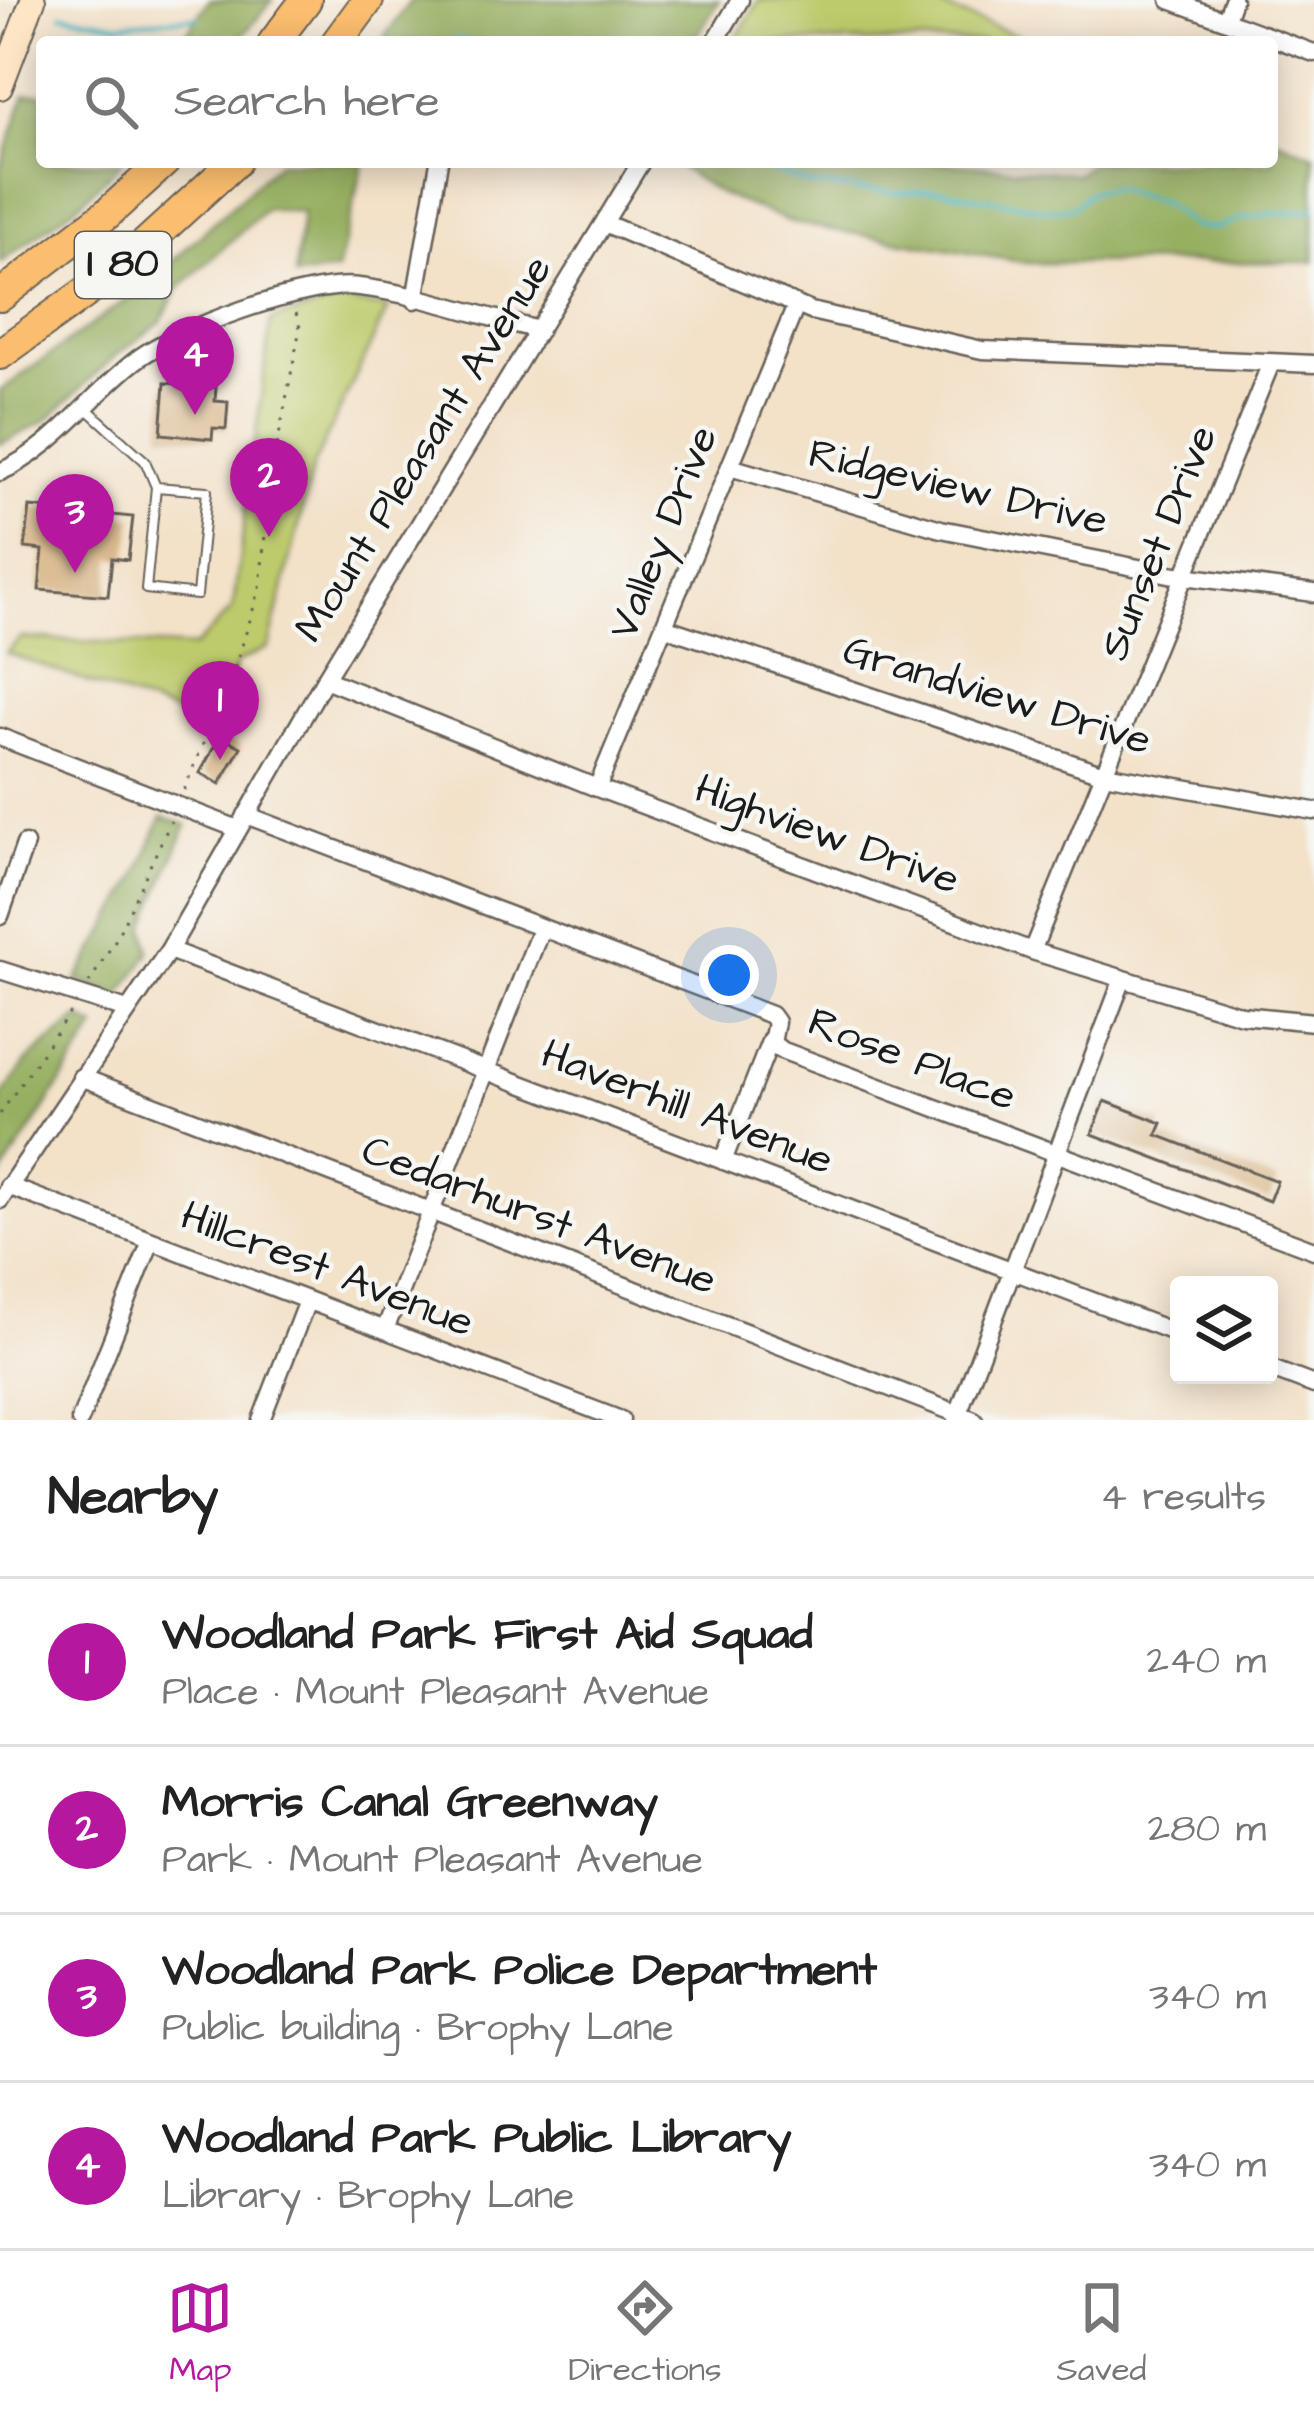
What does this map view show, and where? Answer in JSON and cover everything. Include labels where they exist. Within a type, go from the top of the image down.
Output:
[{"type":"highway","points":[[279,36],[306,0]]},
{"type":"highway","points":[[341,36],[368,0]]},
{"type":"highway","name":"I 80","points":[[0,296],[108,213],[157,168]]},
{"type":"highway","name":"I 80","points":[[0,354],[117,270],[228,168]]},
{"type":"main road","points":[[0,87],[33,0]]},
{"type":"street","points":[[719,36],[740,0]]},
{"type":"street","points":[[1170,0],[1270,36]]},
{"type":"street","points":[[1226,20],[1233,0]]},
{"type":"street","points":[[1278,39],[1314,52]]},
{"type":"street","points":[[416,300],[438,168]]},
{"type":"street","name":"Mount Pleasant Avenue","points":[[4,1193],[169,950],[325,679],[637,168]]},
{"type":"street","points":[[604,224],[796,306],[982,350],[1314,364]]},
{"type":"street","points":[[0,472],[44,444],[138,358],[172,335],[292,297],[342,286],[538,330]]},
{"type":"street","name":"Valley Drive","points":[[597,788],[796,306]]},
{"type":"street","name":"Sunset Drive","points":[[1032,951],[1271,363]]},
{"type":"street","name":"Ridgeview Drive","points":[[730,467],[940,529],[1184,576],[1314,593]]},
{"type":"street","name":"Grandview Drive","points":[[664,627],[1104,774],[1314,811]]},
{"type":"street","name":"Highview Drive","points":[[325,679],[597,788],[1032,951],[1242,1015],[1314,1022]]},
{"type":"street","name":"Rose Place","points":[[0,737],[177,805],[242,822],[771,1015],[776,1022],[771,1039],[781,1050],[1314,1250]]},
{"type":"street","points":[[0,916],[25,844]]},
{"type":"street","points":[[385,1330],[542,929]]},
{"type":"street","name":"Haverhill Avenue","points":[[169,950],[1170,1331]]},
{"type":"street","points":[[0,970],[127,1010]]},
{"type":"street","points":[[962,1418],[1122,981]]},
{"type":"street","points":[[723,1161],[771,1039]]},
{"type":"street","name":"Cedarhurst Avenue","points":[[81,1077],[962,1418]]},
{"type":"street","name":"Hillcrest Avenue","points":[[4,1193],[152,1241],[621,1420]]},
{"type":"street","points":[[80,1420],[152,1241]]},
{"type":"street","points":[[261,1420],[307,1301]]},
{"type":"street","points":[[1278,1371],[1314,1385]]},
{"type":"lane","points":[[84,406],[145,461],[156,487],[146,589],[197,595],[207,491],[156,487]]},
{"type":"path","points":[[0,1114],[81,995],[146,881],[237,662],[260,587],[270,482],[300,328],[292,297]]},
{"type":"green space","points":[[209,0],[273,0],[242,36],[185,36]]},
{"type":"green space","points":[[411,0],[719,0],[697,36],[385,36]]},
{"type":"green space","points":[[759,0],[923,0],[1018,36],[738,36]]},
{"type":"green space","points":[[36,94],[36,168],[116,168],[81,202],[0,263],[0,169],[25,95]]},
{"type":"green space","points":[[1278,140],[1314,155],[1314,262],[1028,263],[793,223],[720,194],[681,168],[1004,168],[1078,174],[1084,168],[1278,168]]},
{"type":"green space","points":[[273,168],[363,168],[337,271],[295,276],[302,212],[266,209],[179,288],[160,323],[115,356],[47,420],[0,444],[0,391],[148,284]]},
{"type":"green space","points":[[342,301],[388,308],[313,466],[269,647],[237,663],[210,726],[6,653],[21,638],[194,647],[233,608],[271,320]]},
{"type":"green space","points":[[162,817],[187,825],[145,926],[150,952],[120,996],[77,980],[138,875]]},
{"type":"green space","points":[[79,1018],[96,1028],[0,1178],[0,1099],[27,1061]]},
{"type":"building","points":[[178,369],[208,372],[206,386],[216,387],[215,401],[228,402],[226,429],[213,428],[212,439],[161,434],[165,383],[176,384]]},
{"type":"building","points":[[30,507],[133,517],[128,560],[112,558],[108,596],[39,590],[43,550],[25,548]]},
{"type":"building","points":[[220,736],[241,747],[220,784],[200,773]]},
{"type":"building","points":[[1105,1101],[1162,1123],[1157,1135],[1277,1181],[1269,1201],[1092,1134]]},
{"type":"waterway","points":[[62,14],[118,24],[198,17]]},
{"type":"waterway","points":[[763,168],[811,185],[896,193],[939,190],[1051,210],[1073,207],[1092,191],[1115,188],[1163,203],[1194,227],[1218,228],[1242,218],[1314,209]]},
{"type":"place","name":"Woodland Park Public Library","points":[[195,415]]},
{"type":"place","name":"Morris Canal Greenway","points":[[269,537]]},
{"type":"place","name":"Woodland Park Police Department","points":[[75,573]]},
{"type":"place","name":"Woodland Park First Aid Squad","points":[[220,760]]}]
